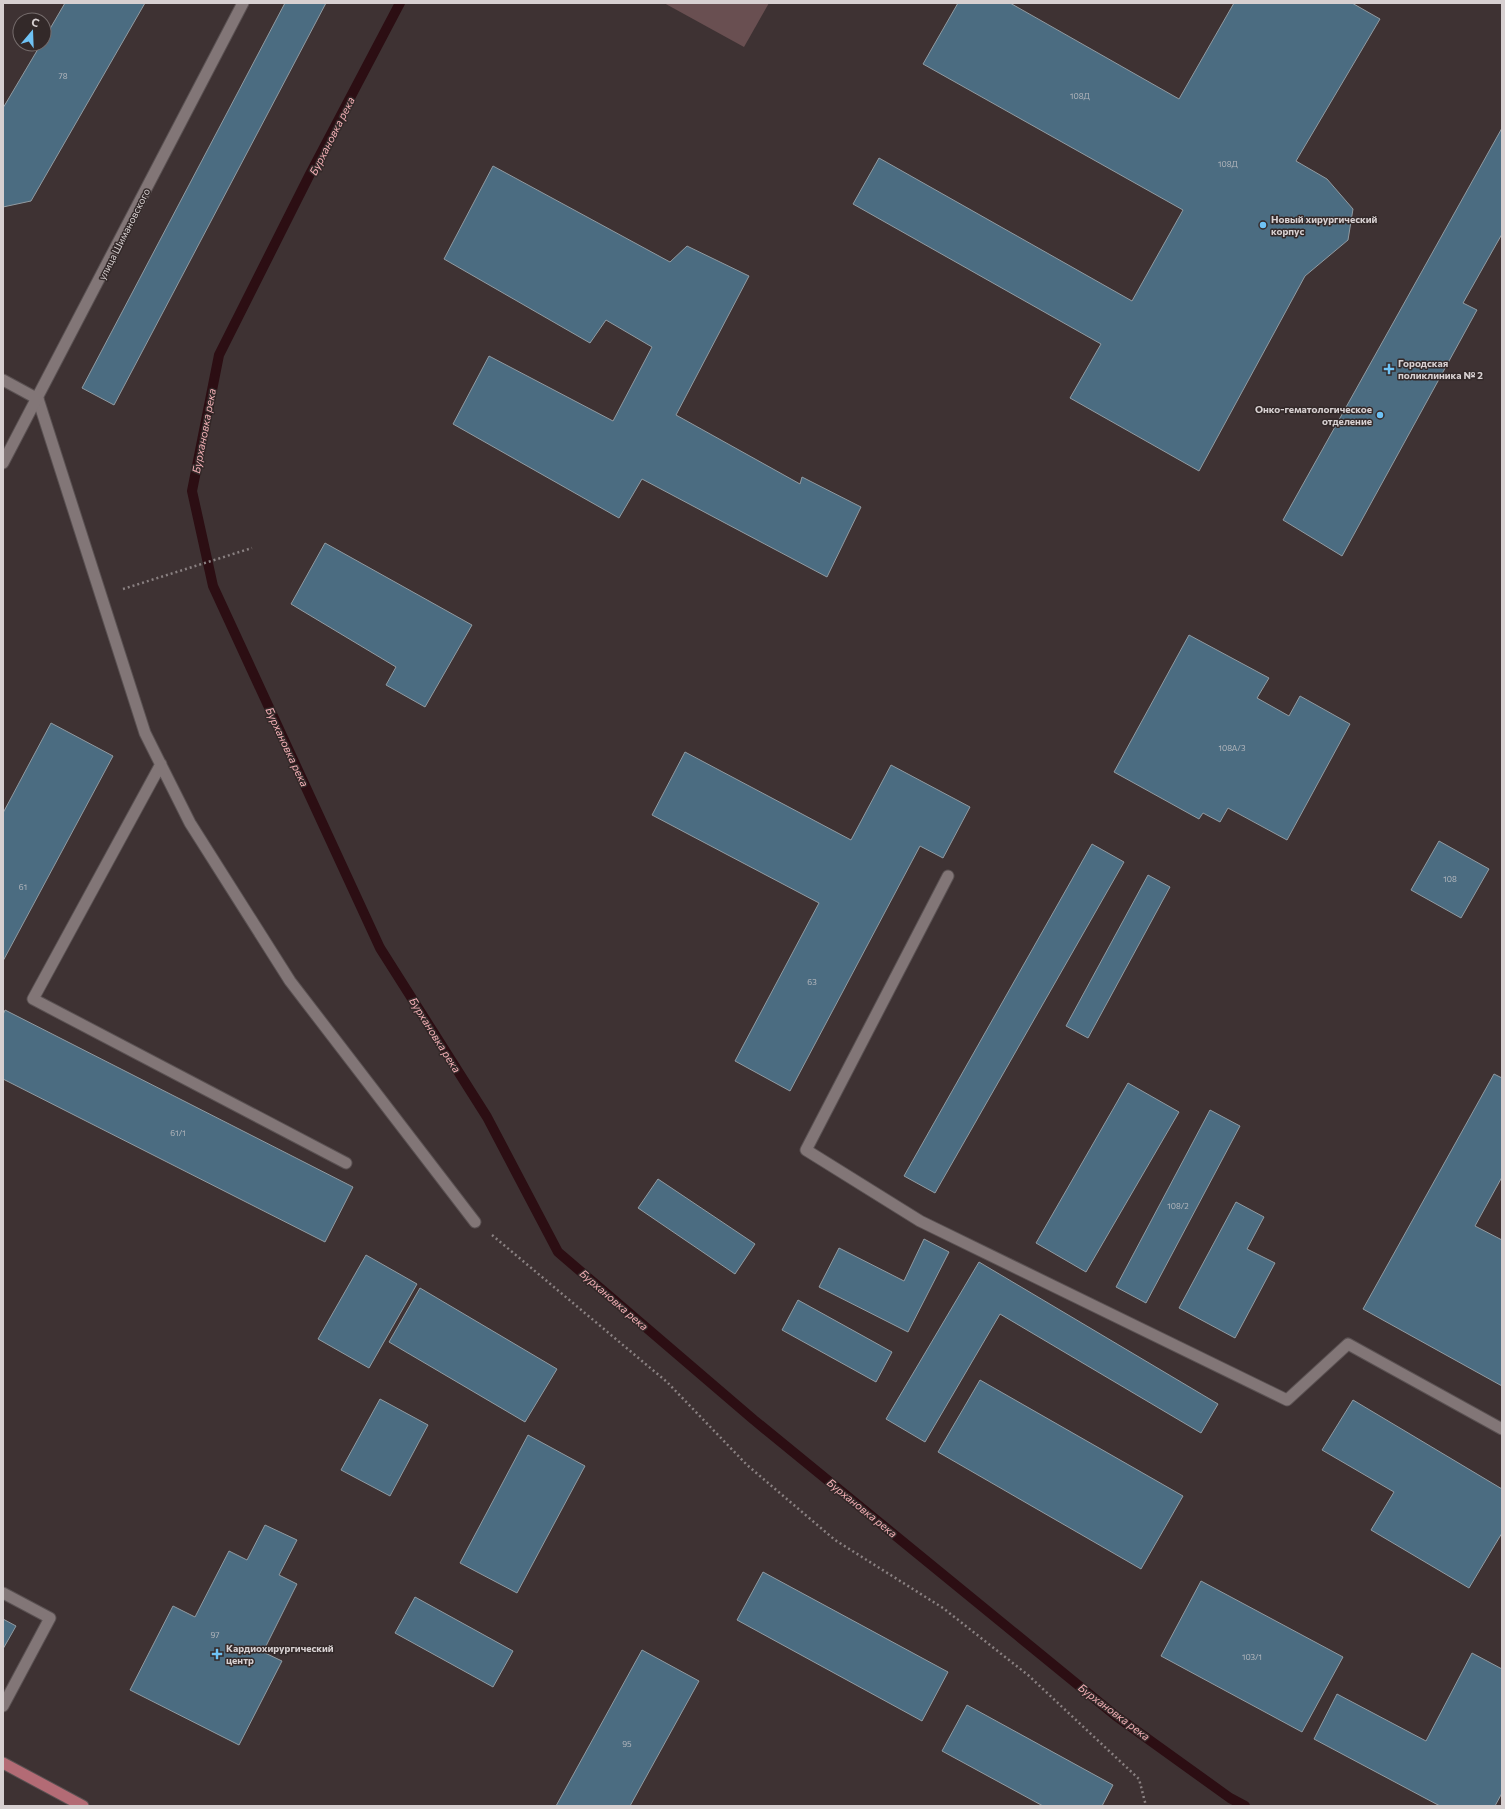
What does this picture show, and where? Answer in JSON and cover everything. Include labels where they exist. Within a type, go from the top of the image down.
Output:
[{"type":"main road","points":[[3,1763],[83,1806]]},
{"type":"street","name":"улица Шимановского","points":[[3,464],[243,3]]},
{"type":"street","points":[[3,380],[38,399],[145,733],[190,823],[290,981],[475,1222]]},
{"type":"street","points":[[161,764],[33,999],[346,1163]]},
{"type":"street","points":[[948,876],[806,1150],[920,1221],[1287,1400],[1348,1344],[1502,1429]]},
{"type":"street","points":[[3,1592],[50,1618],[3,1706]]},
{"type":"path","points":[[101,596],[252,548]]},
{"type":"path","points":[[475,1222],[667,1382],[747,1465],[834,1540],[944,1608],[1028,1675],[1139,1778],[1146,1806]]},
{"type":"shaded area","points":[[664,3],[769,3],[744,47]]},
{"type":"building","points":[[65,3],[145,3],[31,201],[3,207],[3,108],[36,52],[52,52],[52,25]]},
{"type":"building","points":[[285,3],[326,3],[114,405],[82,388]]},
{"type":"building","name":"Новый хирургический корпус","points":[[958,3],[1010,3],[1179,99],[1234,3],[1352,3],[1380,19],[1296,161],[1327,179],[1353,209],[1348,240],[1305,276],[1199,471],[1070,398],[1101,344],[853,204],[879,158],[1132,301],[1183,210],[923,64]]},
{"type":"building","name":"Онко-гематологическое отделение","points":[[1502,128],[1502,234],[1463,303],[1477,310],[1342,556],[1283,520]]},
{"type":"building","points":[[493,166],[670,262],[687,246],[749,276],[676,415],[800,484],[802,477],[861,507],[827,577],[642,479],[619,518],[453,424],[489,356],[613,421],[652,347],[606,320],[590,343],[444,259]]},
{"type":"building","points":[[325,543],[472,625],[425,707],[386,685],[396,667],[291,604]]},
{"type":"building","points":[[1189,635],[1269,678],[1257,698],[1289,716],[1300,696],[1350,724],[1287,840],[1228,808],[1220,822],[1203,813],[1199,819],[1114,772]]},
{"type":"building","points":[[51,723],[113,756],[3,961],[3,813]]},
{"type":"building","points":[[685,752],[851,840],[891,765],[970,807],[943,858],[920,846],[790,1091],[735,1061],[819,903],[652,815]]},
{"type":"building","points":[[1439,841],[1489,869],[1461,918],[1411,890]]},
{"type":"building","points":[[1092,844],[1124,862],[935,1193],[904,1176]]},
{"type":"building","points":[[1148,875],[1170,887],[1088,1038],[1066,1026]]},
{"type":"building","points":[[5,1010],[353,1187],[325,1242],[3,1079],[3,1015]]},
{"type":"building","points":[[1494,1074],[1502,1078],[1502,1177],[1475,1226],[1502,1240],[1502,1386],[1363,1309]]},
{"type":"building","points":[[1128,1083],[1179,1112],[1086,1272],[1036,1243]]},
{"type":"building","points":[[1210,1110],[1240,1126],[1146,1303],[1116,1287]]},
{"type":"building","points":[[658,1179],[755,1244],[735,1274],[638,1208]]},
{"type":"building","points":[[1236,1202],[1264,1217],[1247,1249],[1275,1263],[1235,1338],[1179,1308]]},
{"type":"building","points":[[924,1239],[949,1252],[908,1332],[819,1287],[839,1248],[904,1281]]},
{"type":"building","points":[[366,1255],[417,1284],[369,1368],[318,1339]]},
{"type":"building","points":[[979,1262],[1218,1404],[1201,1433],[1000,1314],[925,1442],[886,1419]]},
{"type":"building","points":[[420,1288],[557,1369],[525,1422],[389,1342]]},
{"type":"building","points":[[798,1300],[892,1352],[876,1382],[782,1330]]},
{"type":"building","points":[[980,1380],[1183,1496],[1141,1569],[938,1452]]},
{"type":"building","points":[[380,1399],[428,1425],[390,1496],[341,1470]]},
{"type":"building","points":[[1353,1400],[1502,1489],[1502,1533],[1469,1588],[1371,1530],[1394,1492],[1322,1450]]},
{"type":"building","points":[[528,1435],[585,1466],[517,1593],[460,1563]]},
{"type":"building","points":[[265,1525],[297,1540],[279,1575],[297,1584],[263,1652],[282,1661],[239,1745],[130,1690],[173,1606],[195,1617],[229,1551],[247,1560]]},
{"type":"building","points":[[763,1572],[948,1672],[922,1721],[737,1620]]},
{"type":"building","points":[[1201,1581],[1343,1657],[1302,1732],[1161,1656]]},
{"type":"building","points":[[415,1597],[513,1651],[493,1687],[395,1633]]},
{"type":"building","points":[[3,1619],[16,1626],[3,1649]]},
{"type":"building","points":[[642,1650],[699,1681],[630,1806],[556,1806]]},
{"type":"building","points":[[1472,1653],[1502,1669],[1502,1793],[1495,1806],[1440,1806],[1314,1739],[1337,1694],[1426,1741]]},
{"type":"building","points":[[967,1705],[1113,1785],[1102,1806],[1043,1806],[942,1751]]},
{"type":"waterway","name":"Бурхановка река","points":[[400,3],[310,174],[219,355],[192,491],[213,586],[380,948],[487,1117],[558,1252],[754,1420],[1116,1716],[1230,1798],[1245,1806]]},
{"type":"place","name":"Новый хирургический корпус","points":[[1263,225]]},
{"type":"place","name":"Городская поликлиника № 2","points":[[1389,369]]},
{"type":"place","name":"Онко-гематологическое отделение","points":[[1380,415]]},
{"type":"place","name":"Кардиохирургический центр","points":[[217,1654]]}]
